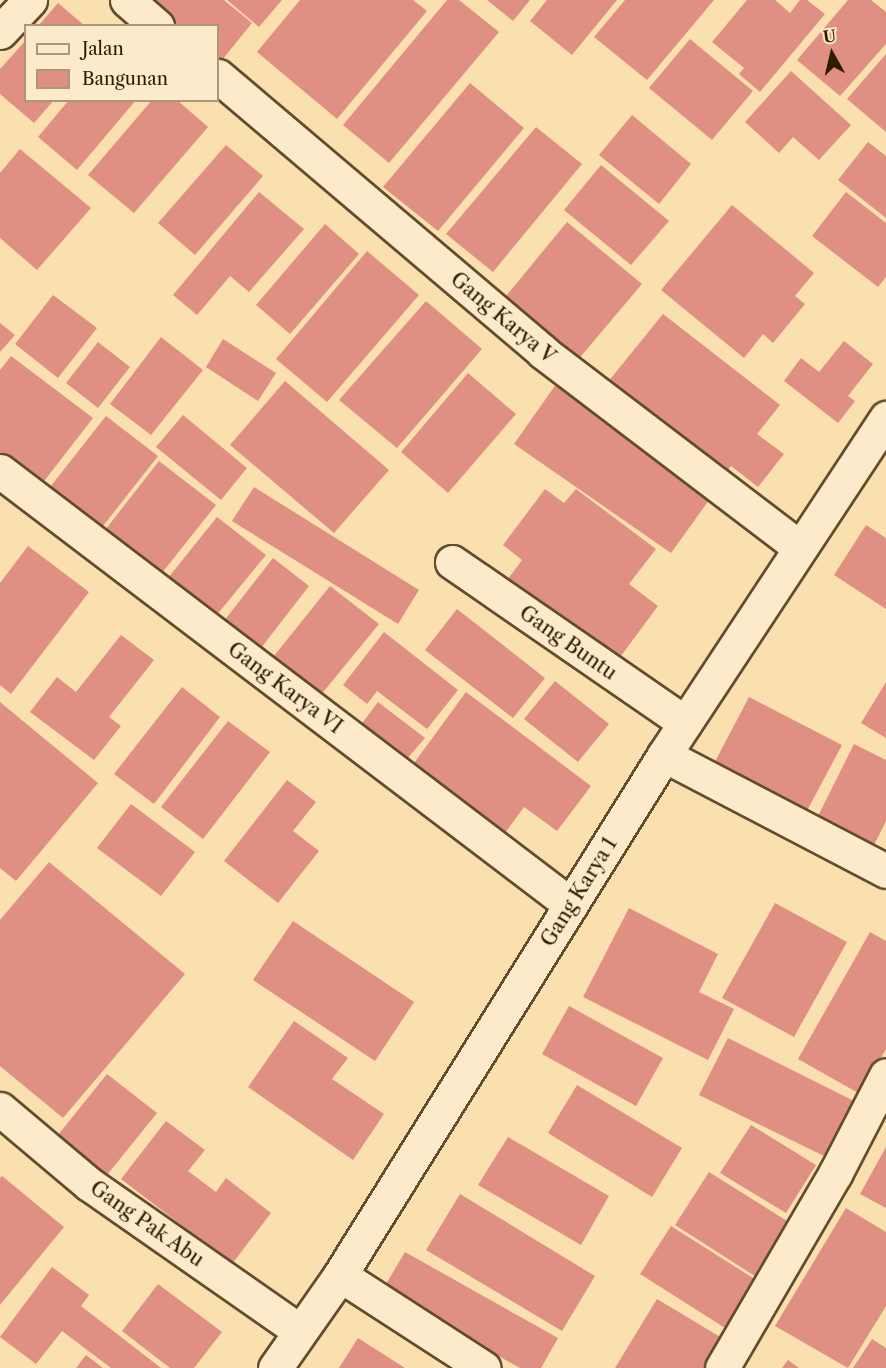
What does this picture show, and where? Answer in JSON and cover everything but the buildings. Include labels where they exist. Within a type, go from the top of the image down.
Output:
[{"type":"street","points":[[0,32],[30,0]]},
{"type":"street","points":[[127,0],[155,24]]},
{"type":"street","name":"Gang Karya V","points":[[219,77],[543,352],[799,547]]},
{"type":"street","name":"Gang Karya 1","points":[[274,1368],[340,1275],[664,754],[886,418]]},
{"type":"street","name":"Gang Karya VI","points":[[0,471],[571,905]]},
{"type":"street","name":"Gang Buntu","points":[[452,562],[685,723]]},
{"type":"street","points":[[664,754],[886,871]]},
{"type":"street","points":[[722,1368],[835,1174],[886,1075]]},
{"type":"street","name":"Gang Pak Abu","points":[[0,1109],[89,1184],[300,1330]]},
{"type":"street","points":[[340,1275],[484,1368]]}]
